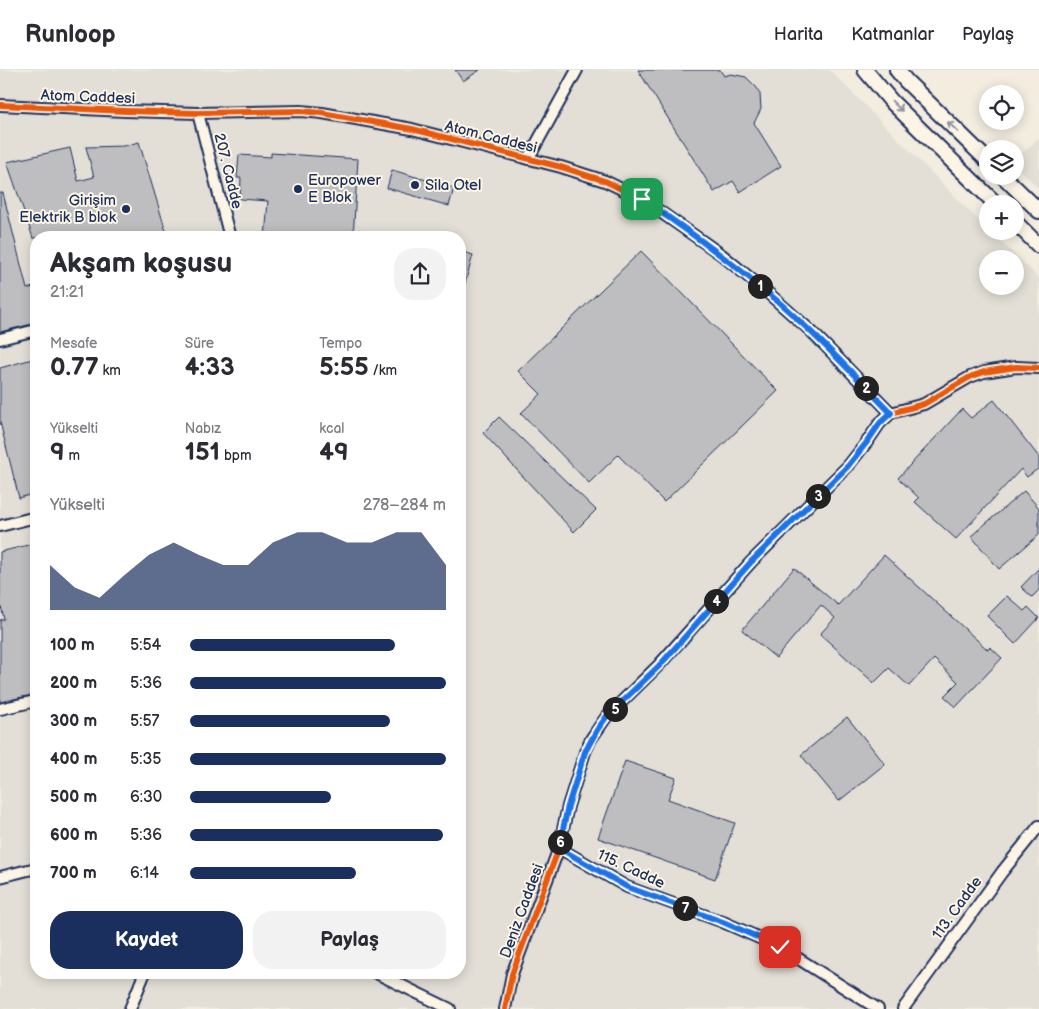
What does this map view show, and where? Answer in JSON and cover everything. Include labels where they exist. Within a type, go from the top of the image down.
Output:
[{"type":"highway","points":[[865,70],[892,102],[987,195]]},
{"type":"highway","points":[[897,70],[979,152]]},
{"type":"highway","points":[[1012,185],[1039,211]]},
{"type":"highway","points":[[1024,231],[1039,246]]},
{"type":"street","points":[[528,159],[577,70]]},
{"type":"street","name":"Atom Caddesi","points":[[0,106],[70,110],[301,111],[341,115],[412,130],[528,159],[598,179],[642,199],[722,255],[812,332],[891,413]]},
{"type":"street","name":"207. Cadde","points":[[198,112],[228,231]]},
{"type":"street","points":[[0,340],[30,332]]},
{"type":"street","points":[[891,413],[924,404],[970,376],[1016,367],[1039,368]]},
{"type":"street","name":"Deniz Caddesi","points":[[504,1009],[512,974],[559,848],[568,806],[585,752],[597,730],[607,716],[660,665],[751,562],[848,466],[880,423],[891,413]]},
{"type":"street","points":[[0,524],[30,518]]},
{"type":"street","points":[[0,708],[30,701]]},
{"type":"street","name":"113. Cadde","points":[[903,1009],[1002,872],[1039,826]]},
{"type":"street","name":"115. Cadde","points":[[559,848],[627,887],[723,922],[780,947],[878,1009]]},
{"type":"street","points":[[0,877],[30,870]]},
{"type":"street","points":[[130,1009],[142,979]]},
{"type":"street","points":[[388,979],[450,1009]]},
{"type":"shaded area","points":[[0,70],[830,70],[979,221],[979,240],[999,240],[1010,250],[979,250],[979,295],[1024,295],[1024,264],[1039,278],[1039,1009],[0,1009]]},
{"type":"shaded area","points":[[1039,138],[1039,189],[1024,174],[1024,152]]},
{"type":"building","points":[[455,70],[480,70],[463,81]]},
{"type":"building","points":[[638,70],[720,70],[724,76],[731,74],[746,77],[760,94],[761,109],[754,123],[781,166],[740,192],[733,181],[714,192]]},
{"type":"building","points":[[139,142],[166,231],[31,231],[7,162],[70,148],[78,181],[94,177],[86,147],[124,146]]},
{"type":"building","name":"Europower E Blok","points":[[271,153],[358,159],[353,231],[266,231],[268,201],[240,199],[241,178],[237,178],[239,155],[271,157]]},
{"type":"building","points":[[392,170],[454,188],[449,206],[387,188]]},
{"type":"building","points":[[0,193],[3,193],[27,289],[30,288],[30,324],[0,332]]},
{"type":"building","points":[[641,251],[778,391],[664,502],[618,455],[589,483],[521,413],[541,394],[518,371]]},
{"type":"building","points":[[466,253],[473,255],[466,280]]},
{"type":"building","points":[[30,360],[30,495],[19,498],[0,422],[0,368]]},
{"type":"building","points":[[994,400],[1039,457],[1039,468],[1027,477],[1021,469],[956,539],[915,502],[919,498],[898,478],[962,409],[971,418]]},
{"type":"building","points":[[499,417],[596,510],[574,532],[483,433]]},
{"type":"building","points":[[1024,491],[1039,508],[1039,535],[999,569],[971,536]]},
{"type":"building","points":[[30,544],[30,695],[0,702],[0,620],[4,619],[0,602],[0,552]]},
{"type":"building","points":[[884,555],[988,650],[990,647],[1002,658],[956,707],[944,696],[958,682],[934,659],[909,686],[889,668],[874,683],[820,634],[835,618],[821,605],[776,658],[742,630],[794,568],[838,605]]},
{"type":"building","points":[[1039,568],[1039,590],[1032,597],[1021,587]]},
{"type":"building","points":[[1007,596],[1024,611],[1028,607],[1039,618],[1015,644],[987,616]]},
{"type":"building","points":[[847,717],[885,764],[839,801],[801,755]]},
{"type":"building","points":[[625,761],[676,778],[668,799],[735,823],[715,879],[598,838]]},
{"type":"cycle path","points":[[0,105],[198,113],[301,111],[322,113],[412,129],[561,167],[605,181],[642,199],[722,255],[812,332],[891,413]]},
{"type":"cycle path","points":[[505,1009],[512,974],[559,848],[568,806],[585,752],[591,739],[607,716],[659,665],[751,562],[848,466],[880,423],[891,413],[924,404],[970,377],[984,372],[1016,367],[1039,368]]},
{"type":"place","name":"Sila Otel","points":[[415,185]]},
{"type":"place","name":"Europower E Blok","points":[[298,189]]},
{"type":"place","name":"Girişim Elektrik B blok","points":[[126,209]]},
{"type":"route","points":[[642,199],[722,255],[768,293],[812,332],[891,413],[880,423],[848,466],[751,562],[660,665],[607,716],[591,739],[585,752],[568,806],[559,848],[627,887],[723,922],[780,947]]}]
